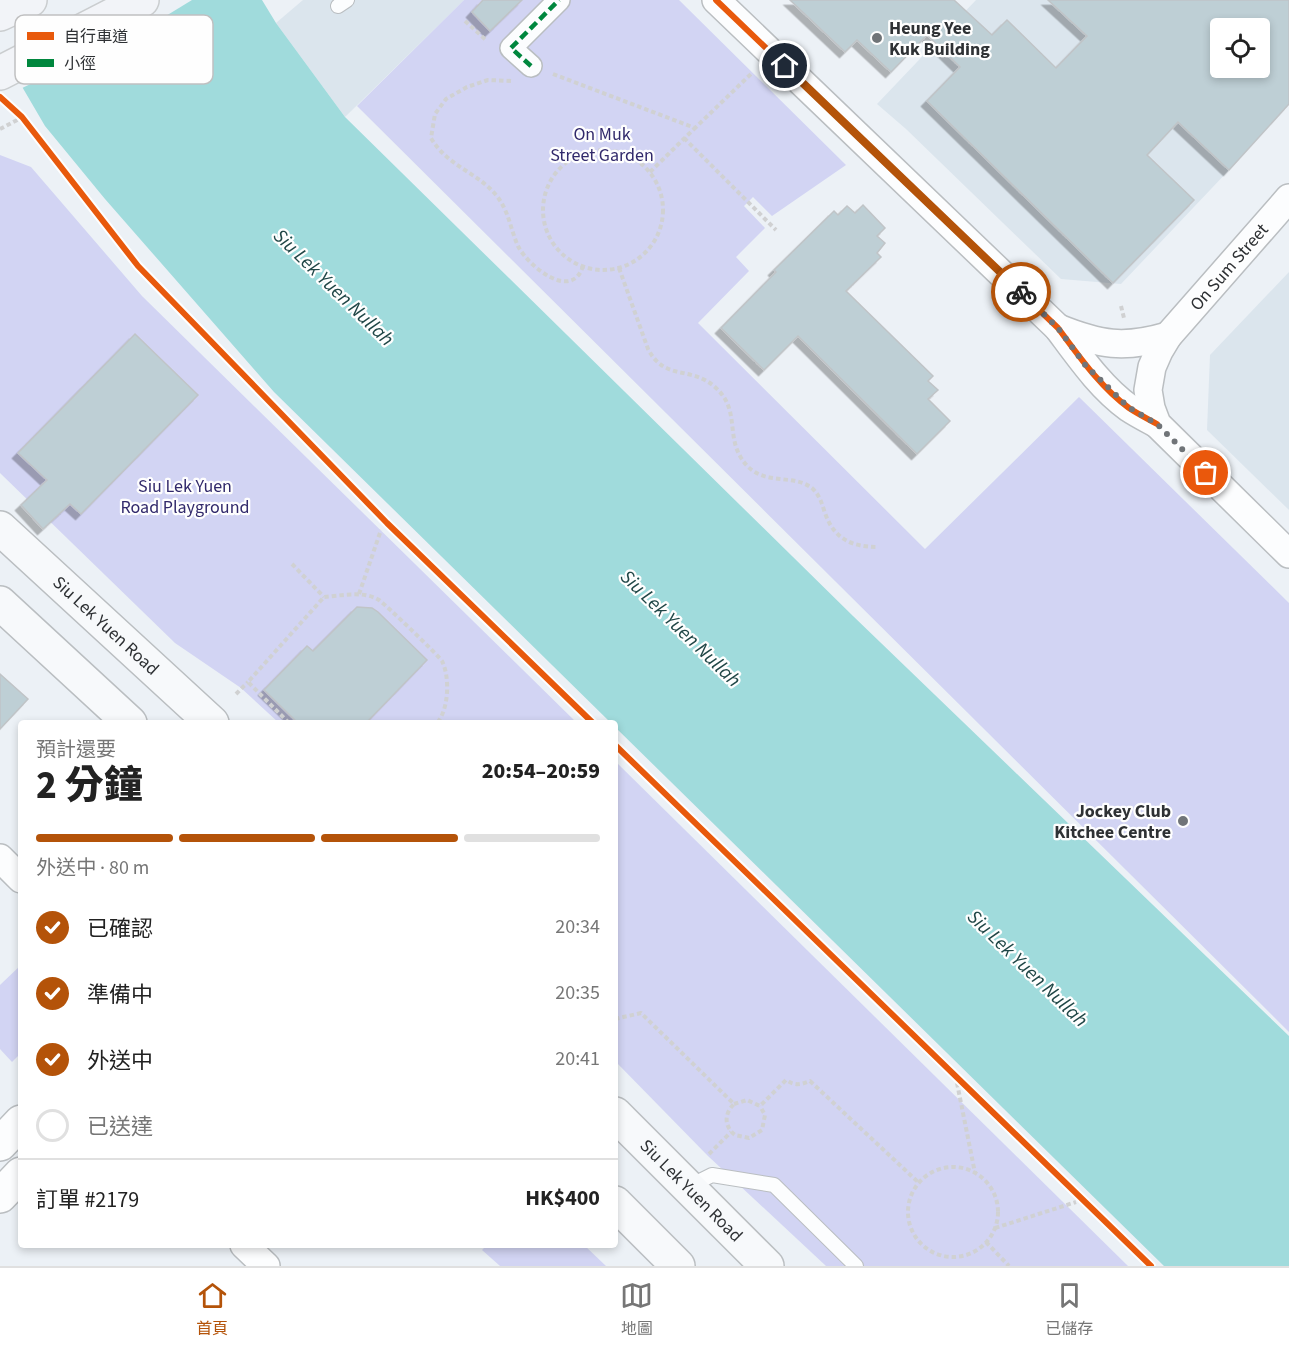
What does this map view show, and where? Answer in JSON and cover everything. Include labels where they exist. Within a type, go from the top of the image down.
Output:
[{"type":"main road","points":[[0,14],[30,0]]},
{"type":"main road","points":[[113,15],[142,0]]},
{"type":"main road","points":[[0,73],[15,65]]},
{"type":"main road","name":"Siu Lek Yuen Road","points":[[0,528],[209,720]]},
{"type":"main road","points":[[0,603],[127,720]]},
{"type":"main road","name":"Siu Lek Yuen Road","points":[[618,1117],[764,1265]]},
{"type":"main road","points":[[618,1206],[678,1266]]},
{"type":"street","points":[[531,66],[512,48],[559,0]]},
{"type":"street","points":[[716,0],[1058,328],[1086,366],[1128,407],[1157,424],[1289,554]]},
{"type":"street","name":"On Sum Street","points":[[1157,424],[1151,408],[1149,390],[1152,367],[1168,336],[1289,198]]},
{"type":"street","points":[[1058,328],[1085,339],[1112,344],[1142,344],[1168,336]]},
{"type":"street","points":[[0,858],[18,876]]},
{"type":"street","points":[[0,1144],[18,1125]]},
{"type":"street","points":[[0,1196],[18,1177]]},
{"type":"street","points":[[247,1248],[266,1266]]},
{"type":"lane","points":[[688,1187],[712,1174],[774,1185],[856,1266]]},
{"type":"path","points":[[583,266],[581,275],[574,281],[560,281],[546,275],[530,263],[518,246],[504,205],[494,193],[438,151],[431,138],[435,114],[446,99],[467,87],[488,80],[515,81],[531,66],[695,128]]},
{"type":"path","points":[[650,172],[755,70]]},
{"type":"path","points":[[15,111],[28,125]]},
{"type":"path","points":[[0,129],[19,119]]},
{"type":"path","points":[[684,138],[776,230]]},
{"type":"path","points":[[596,150],[616,151],[635,159],[650,172],[660,189],[664,208],[661,228],[652,246],[637,260],[619,268],[601,270],[583,266],[566,257],[552,242],[545,223],[543,203],[549,184],[561,168],[577,156],[596,150]]},
{"type":"path","points":[[619,268],[653,359],[672,372],[697,376],[718,390],[731,411],[734,440],[741,457],[754,471],[771,479],[805,484],[818,495],[833,529],[845,541],[861,547],[878,547]]},
{"type":"path","points":[[359,594],[381,530]]},
{"type":"path","points":[[292,564],[324,597]]},
{"type":"path","points":[[236,694],[324,597],[359,594],[378,599],[441,661],[448,684],[440,720]]},
{"type":"path","points":[[248,682],[286,720]]},
{"type":"path","points":[[618,1018],[641,1013],[734,1104]]},
{"type":"path","points":[[760,1106],[786,1080],[792,1085],[810,1081],[919,1183]]},
{"type":"path","points":[[959,1081],[975,1174]]},
{"type":"path","points":[[747,1100],[760,1106],[765,1120],[759,1134],[744,1139],[731,1132],[727,1117],[734,1104],[747,1100]]},
{"type":"path","points":[[708,1156],[731,1132]]},
{"type":"path","points":[[950,1168],[967,1170],[982,1179],[993,1193],[997,1210],[994,1228],[986,1242],[972,1252],[956,1257],[938,1254],[923,1246],[912,1232],[908,1215],[910,1198],[919,1183],[933,1172],[950,1168]]},
{"type":"path","points":[[1075,1192],[1083,1200]]},
{"type":"path","points":[[994,1228],[1076,1202]]},
{"type":"path","points":[[986,1242],[1009,1266]]},
{"type":"shaded area","points":[[303,0],[464,0],[345,117],[276,23]]},
{"type":"shaded area","points":[[976,0],[1048,0],[1229,170],[1121,284],[1061,279],[906,129],[877,104]]},
{"type":"shaded area","points":[[1289,272],[1289,510],[1207,430],[1210,355]]},
{"type":"green space","name":"On Muk Street Garden","points":[[464,0],[679,0],[846,165],[772,216],[753,197],[744,206],[765,228],[736,257],[749,271],[698,323],[925,549],[1079,397],[1289,603],[1289,1032],[357,106]]},
{"type":"green space","name":"Siu Lek Yuen Road Playground","points":[[0,155],[31,167],[142,296],[574,720],[276,720],[241,688],[175,643],[0,473]]},
{"type":"green space","points":[[618,764],[1128,1266],[826,1266],[708,1156],[618,1064]]},
{"type":"green space","points":[[18,968],[18,1056],[12,1062],[0,1049],[0,985]]},
{"type":"green space","points":[[484,1248],[587,1248],[606,1266],[500,1266],[482,1250]]},
{"type":"water","name":"Siu Lek Yuen Nullah","points":[[0,0],[262,0],[276,23],[345,117],[853,616],[1289,1036],[1289,1266],[1164,1266],[618,730],[618,720],[608,720],[274,392],[105,199],[45,126],[20,84],[213,84],[213,15],[15,15],[15,75],[0,49]]},
{"type":"pier","points":[[0,0],[192,0],[167,15],[15,15],[15,80],[0,55]]},
{"type":"pier","points":[[17,84],[31,84],[20,89]]},
{"type":"building","points":[[483,0],[522,0],[490,31],[472,12]]},
{"type":"building","points":[[790,0],[954,0],[992,35],[1007,20],[1056,68],[1087,36],[1048,0],[1289,0],[1289,104],[1229,170],[1178,122],[1147,155],[1194,200],[1113,283],[927,101],[960,67],[927,35],[891,72],[857,40],[845,52]]},
{"type":"building","points":[[863,205],[885,228],[877,236],[885,243],[877,253],[881,257],[846,291],[933,376],[928,381],[938,390],[928,399],[950,421],[917,454],[798,336],[764,370],[721,328],[776,272],[774,270],[834,211],[838,215],[847,206],[855,213]]},
{"type":"building","points":[[135,334],[198,395],[81,514],[70,504],[43,529],[21,505],[47,480],[18,453]]},
{"type":"building","points":[[357,607],[372,608],[427,660],[369,720],[295,720],[264,690],[307,646],[313,651]]},
{"type":"building","points":[[0,674],[28,699],[0,729]]},
{"type":"marked path","points":[[531,66],[511,48],[559,0]]},
{"type":"cycle path","points":[[716,0],[1058,328],[1091,371],[1118,400],[1157,424]]},
{"type":"cycle path","points":[[0,97],[22,117],[138,266],[387,523],[590,720]]},
{"type":"cycle path","points":[[618,748],[1151,1266]]},
{"type":"way so far","points":[[1021,292],[1058,328],[1086,366],[1128,407],[1157,424],[1206,473]]},
{"type":"place","name":"Heung Yee Kuk Building","points":[[877,38]]},
{"type":"place","name":"Jockey Club Kitchee Centre","points":[[1183,821]]},
{"type":"route","points":[[785,66],[1021,292]]}]
